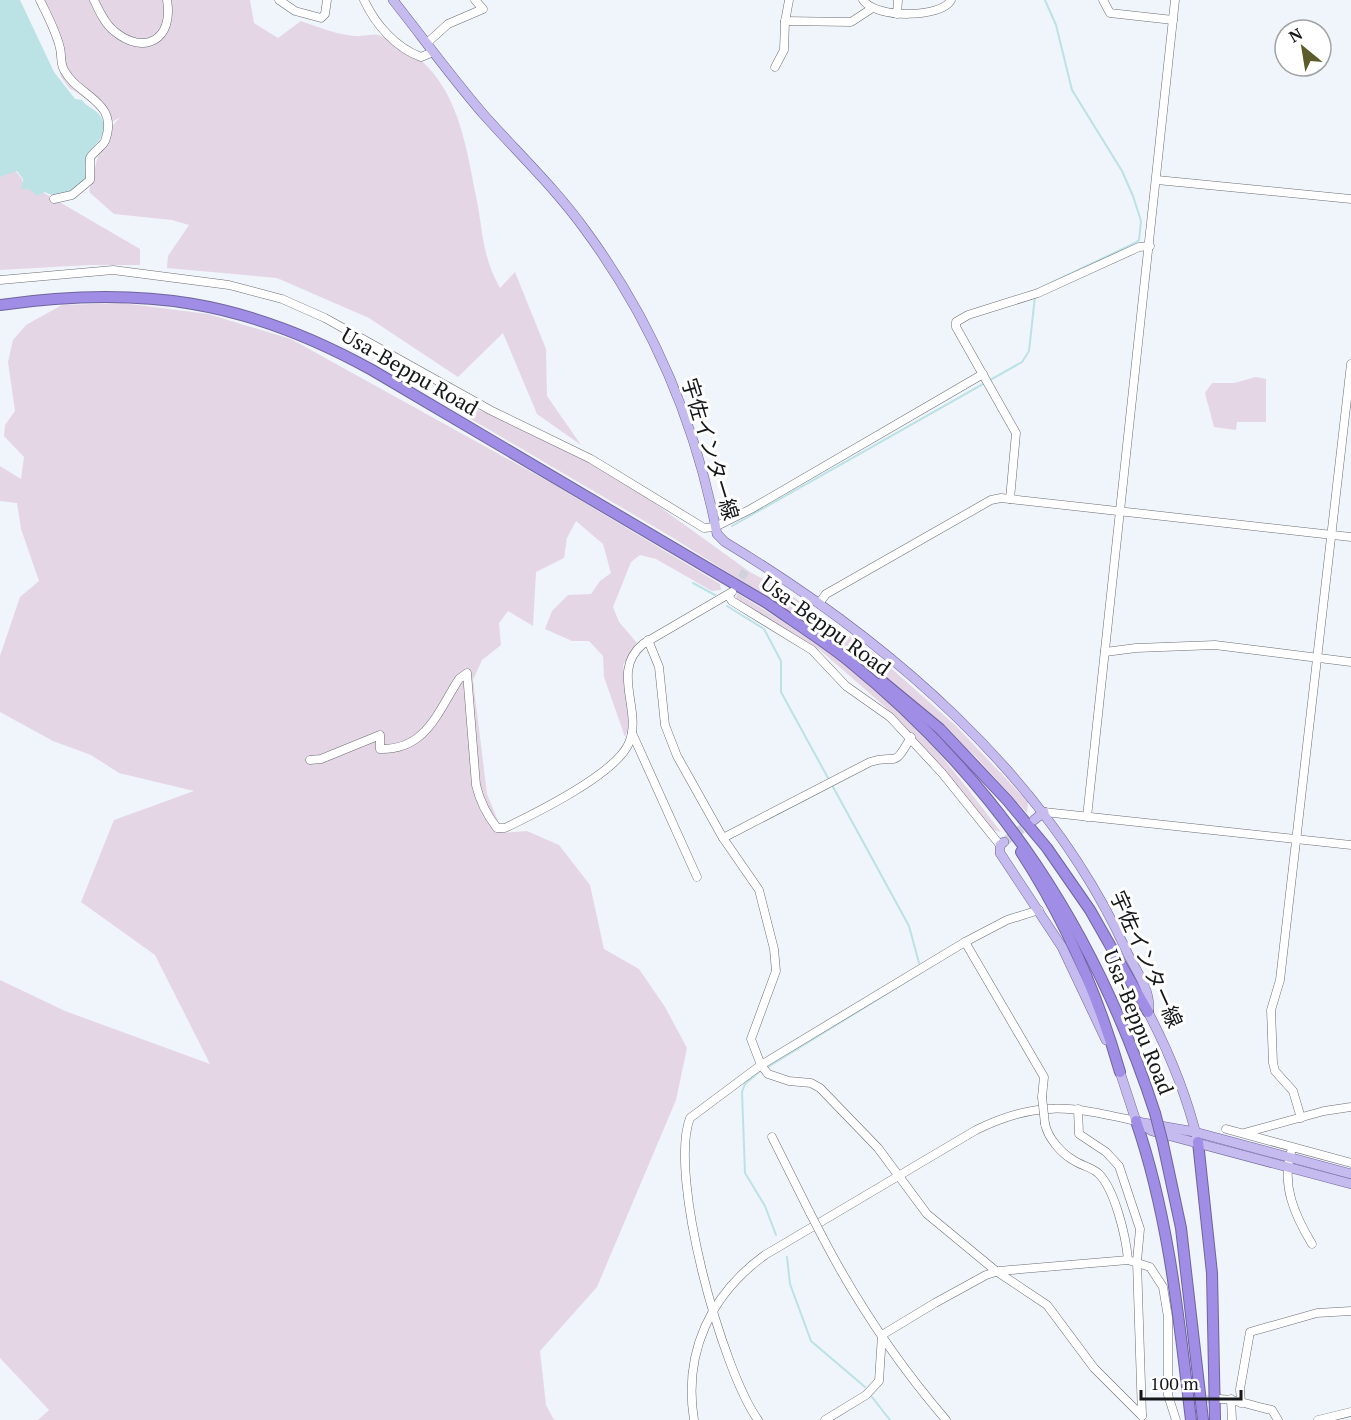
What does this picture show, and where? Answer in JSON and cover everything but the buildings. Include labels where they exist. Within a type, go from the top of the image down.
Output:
[{"type":"highway","name":"Usa-Beppu Road","points":[[0,305],[68,297],[122,295],[211,306],[281,326],[313,339],[372,370],[767,603],[860,670],[923,727],[947,750],[1008,823],[1063,903],[1095,962],[1136,1054],[1163,1144],[1182,1239],[1203,1420]]},
{"type":"highway","points":[[0,298],[68,297]]},
{"type":"highway","points":[[0,311],[68,297]]},
{"type":"highway","points":[[809,632],[830,643],[900,695],[940,729],[1007,800],[1047,848],[1081,896],[1148,1012]]},
{"type":"highway","points":[[1008,823],[1013,840],[1043,886],[1071,942],[1106,1024],[1120,1072]]},
{"type":"highway","points":[[1136,1121],[1145,1148],[1172,1272],[1191,1420]]},
{"type":"highway","points":[[1196,1137],[1211,1263],[1215,1420]]},
{"type":"main road","name":"宇佐インター線","points":[[393,0],[476,105],[580,223],[626,292],[672,379],[696,450],[717,534],[725,542],[820,602],[883,651],[932,695],[1044,812],[1098,892],[1150,1003],[1148,1012],[1172,1059],[1196,1137]]},
{"type":"main road","points":[[1034,820],[1044,812]]},
{"type":"main road","points":[[1002,844],[1000,853],[1039,910],[1067,957],[1120,1072],[1136,1121],[1152,1131],[1196,1137],[1290,1157],[1351,1174]]},
{"type":"main road","points":[[1290,1157],[1351,1184]]},
{"type":"street","points":[[40,0],[60,47],[64,71],[76,86],[99,101],[105,112],[107,124],[104,142],[90,158],[90,180],[72,195],[54,199]]},
{"type":"street","points":[[94,0],[113,31],[129,39],[145,41],[157,39],[165,33],[169,19],[167,0]]},
{"type":"street","points":[[279,0],[295,11],[323,18],[327,0]]},
{"type":"street","points":[[364,0],[386,32],[406,49],[421,57],[448,24],[483,9],[475,0]]},
{"type":"street","points":[[775,68],[784,50],[785,21],[789,0]]},
{"type":"street","points":[[863,0],[871,9],[897,14],[943,7],[951,0]]},
{"type":"street","points":[[897,14],[898,0]]},
{"type":"street","points":[[1103,0],[1110,13],[1173,20]]},
{"type":"street","points":[[1087,817],[1175,0]]},
{"type":"street","points":[[785,21],[850,22],[871,9]]},
{"type":"street","points":[[1157,180],[1351,199]]},
{"type":"street","points":[[1010,499],[1017,433],[956,327],[958,320],[1038,293],[1141,246],[1150,246]]},
{"type":"street","points":[[0,280],[113,270],[202,281],[268,294],[325,318],[490,410],[591,459],[704,528],[716,527],[983,374]]},
{"type":"street","points":[[1301,1118],[1293,1091],[1273,1067],[1270,1013],[1279,987],[1351,364]]},
{"type":"street","points":[[820,602],[826,594],[991,500],[1010,499],[1351,537]]},
{"type":"street","points":[[747,568],[752,559]]},
{"type":"street","points":[[698,877],[632,733],[627,669],[632,655],[648,640],[730,593],[732,601],[812,650],[846,686],[890,717],[911,737],[1002,844]]},
{"type":"street","points":[[648,640],[659,667],[663,712],[669,738],[688,781],[759,890],[774,949],[776,971],[751,1035],[760,1065],[774,1078],[811,1083],[820,1088],[878,1148],[927,1214],[996,1272],[1047,1305],[1094,1368],[1142,1418]]},
{"type":"street","points":[[1104,652],[1206,645],[1351,662]]},
{"type":"street","points":[[310,760],[321,759],[380,735],[380,749],[415,742],[459,679],[467,673],[476,785],[481,802],[492,822],[497,828],[505,828],[607,770],[624,752],[632,733]]},
{"type":"street","points":[[723,838],[870,762],[880,758],[892,761],[897,759],[911,737]]},
{"type":"street","points":[[1044,812],[1351,845]]},
{"type":"street","points":[[758,1420],[732,1371],[713,1309],[687,1188],[687,1126],[690,1118],[760,1065],[965,942],[1007,920],[1039,910]]},
{"type":"street","points":[[965,942],[1044,1077],[1042,1097],[1045,1124],[1050,1136],[1065,1154],[1093,1170],[1103,1180],[1124,1229],[1128,1260]]},
{"type":"street","points":[[1242,1134],[1351,1107]]},
{"type":"street","points":[[694,1420],[691,1383],[693,1364],[702,1333],[713,1309],[728,1287],[759,1260],[975,1130],[1010,1115],[1046,1108],[1078,1108],[1136,1121]]},
{"type":"street","points":[[1078,1108],[1079,1134],[1106,1152],[1124,1175],[1140,1229],[1137,1261],[1142,1418]]},
{"type":"street","points":[[1226,1129],[1242,1134],[1290,1157],[1351,1163]]},
{"type":"street","points":[[772,1137],[849,1286],[917,1387],[946,1420]]},
{"type":"street","points":[[1290,1157],[1292,1204],[1312,1244]]},
{"type":"street","points":[[882,1335],[945,1297],[996,1272],[1018,1267],[1137,1261],[1150,1267],[1163,1287],[1168,1317],[1168,1395],[1172,1400],[1176,1420]]},
{"type":"street","points":[[1241,1403],[1240,1389],[1250,1332],[1317,1313],[1351,1311]]},
{"type":"street","points":[[825,1420],[866,1395],[879,1381],[882,1335]]},
{"type":"street","points":[[1220,1399],[1231,1399],[1272,1410],[1278,1420]]},
{"type":"street","points":[[1231,1399],[1232,1420]]},
{"type":"street","points":[[1172,1400],[1183,1400]]},
{"type":"street","points":[[1318,1420],[1351,1412]]},
{"type":"shaded area","points":[[36,0],[250,0],[254,23],[278,38],[301,21],[347,35],[381,36],[405,48],[439,81],[451,101],[466,146],[486,254],[494,277],[500,288],[515,272],[546,349],[547,396],[581,445],[537,414],[503,333],[458,377],[369,318],[277,278],[167,268],[168,256],[189,225],[172,220],[114,214],[89,192],[96,162],[108,132],[121,117],[110,123],[92,102],[69,88],[61,77],[55,46],[43,11]]},
{"type":"shaded area","points":[[14,169],[22,179],[22,188],[32,186],[140,249],[140,265],[89,265],[0,270],[0,176]]},
{"type":"shaded area","points":[[122,303],[208,314],[291,339],[553,484],[720,584],[721,590],[712,591],[656,559],[640,555],[631,562],[613,607],[619,622],[637,643],[623,665],[629,726],[625,737],[604,677],[603,656],[589,641],[572,641],[545,629],[552,611],[568,595],[591,594],[600,581],[611,573],[603,544],[576,521],[567,538],[564,558],[536,572],[533,626],[508,611],[499,623],[501,645],[482,660],[473,680],[487,794],[503,833],[527,831],[559,845],[590,885],[604,949],[639,969],[665,1007],[687,1048],[676,1100],[597,1287],[540,1351],[546,1405],[554,1420],[38,1420],[49,1410],[0,1358],[0,980],[65,1011],[210,1064],[155,955],[81,902],[114,820],[194,791],[119,773],[91,755],[53,741],[0,712],[0,656],[20,597],[39,581],[21,529],[17,503],[0,501],[0,466],[21,479],[24,457],[4,436],[5,425],[15,411],[8,362],[13,340],[26,325],[62,305]]},
{"type":"shaded area","points":[[1256,377],[1266,379],[1266,422],[1237,422],[1236,430],[1214,427],[1205,393],[1212,383],[1234,383]]},
{"type":"shaded area","points":[[466,406],[552,436],[639,492],[750,572],[782,589],[874,653],[956,726],[1028,802],[1027,813],[976,757],[924,710],[849,649],[670,536],[471,419]]},
{"type":"shaded area","points":[[737,593],[842,662],[882,695],[940,755],[1001,832],[992,830],[946,773],[891,712],[820,650],[736,599]]},
{"type":"water","points":[[0,0],[20,0],[54,72],[75,99],[82,100],[98,113],[104,125],[102,136],[86,161],[86,180],[61,195],[45,192],[37,196],[29,189],[21,189],[23,179],[17,171],[0,177]]},
{"type":"waterway","points":[[1036,290],[1135,243],[1139,240],[1141,221],[1122,171],[1072,90],[1056,25],[1045,0]]},
{"type":"waterway","points":[[732,526],[1022,362],[1029,351],[1035,296]]},
{"type":"waterway","points":[[693,583],[715,595]]},
{"type":"waterway","points":[[727,606],[764,629],[781,661],[781,692],[828,778]]},
{"type":"waterway","points":[[832,785],[909,926],[919,963]]},
{"type":"waterway","points":[[768,1067],[922,972]]},
{"type":"waterway","points":[[759,1072],[745,1084],[742,1092],[745,1173],[765,1206],[776,1235]]},
{"type":"waterway","points":[[787,1257],[790,1284],[811,1341],[865,1387]]},
{"type":"waterway","points":[[872,1397],[890,1420]]},
{"type":"tunnel","points":[[735,588],[747,568]]},
{"type":"tunnel","points":[[1004,842],[1031,822]]},
{"type":"tunnel","points":[[1183,1400],[1218,1399]]}]
